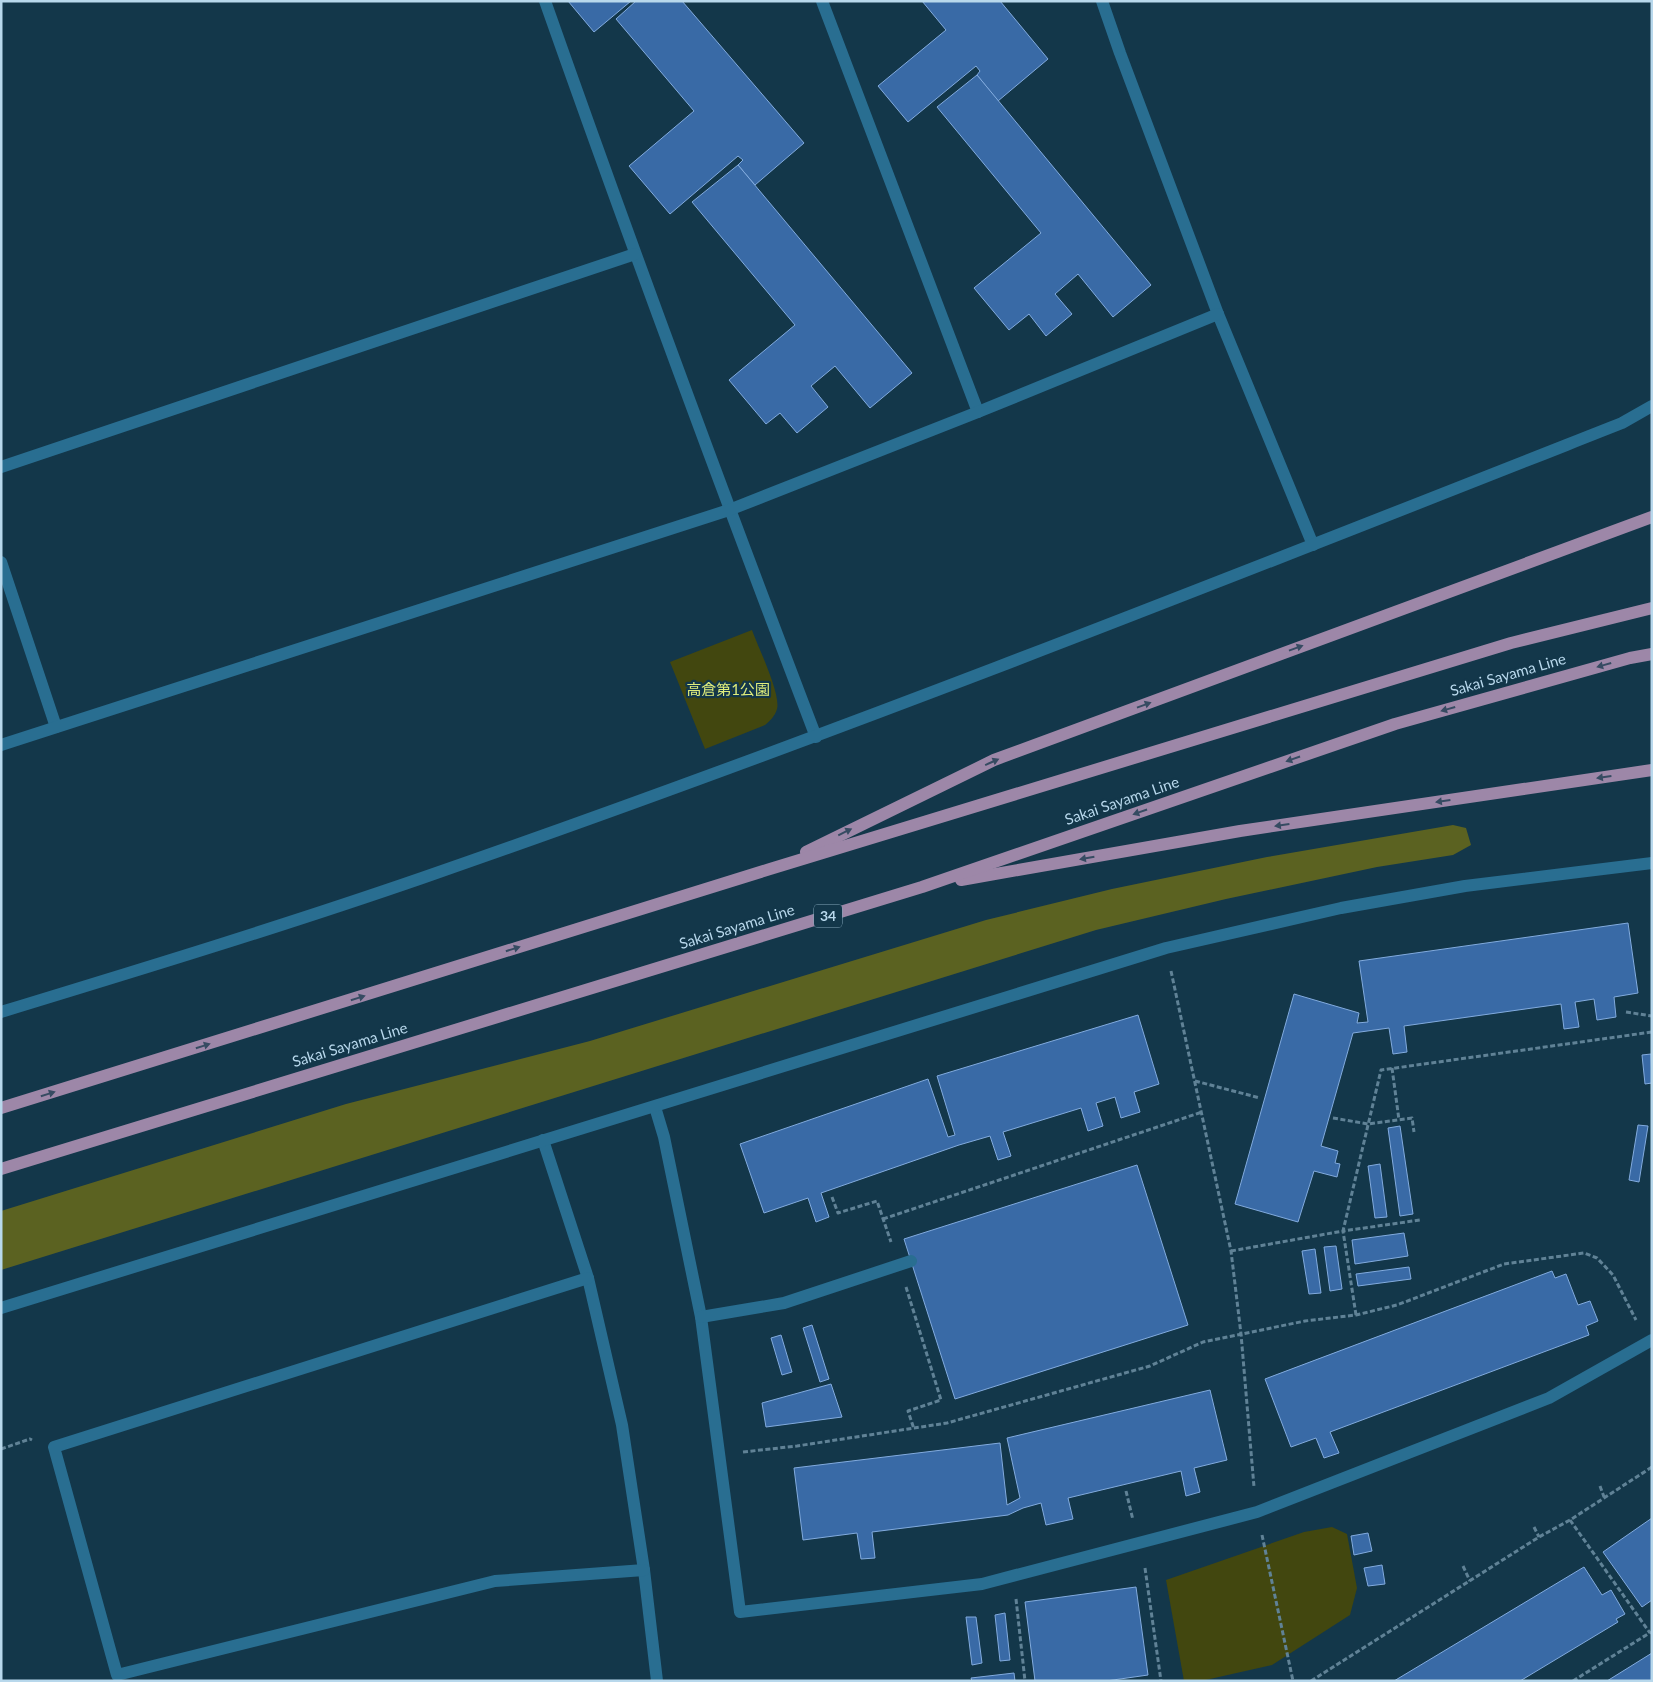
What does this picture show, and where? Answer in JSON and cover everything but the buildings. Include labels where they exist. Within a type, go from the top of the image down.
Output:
[{"type":"main road","points":[[770,869],[994,760],[1652,517]]},
{"type":"main road","name":"Sakai Sayama Line","points":[[1,1108],[770,869],[1511,643],[1652,608]]},
{"type":"main road","name":"Sakai Sayama Line","points":[[1,1169],[922,887],[1395,724],[1630,658],[1652,654]]},
{"type":"main road","points":[[922,887],[1240,831],[1652,770]]},
{"type":"street","points":[[545,1],[729,510],[816,737]]},
{"type":"street","points":[[822,1],[978,412]]},
{"type":"street","points":[[1102,1],[1218,314],[1313,545]]},
{"type":"street","points":[[1,468],[635,254]]},
{"type":"street","points":[[1,745],[729,510],[978,412],[1218,314]]},
{"type":"street","points":[[1,1012],[172,960],[420,879],[816,737],[1087,634],[1622,424],[1652,406]]},
{"type":"street","points":[[1,562],[56,727]]},
{"type":"street","points":[[1,1308],[1166,948],[1341,908],[1465,886],[1652,863]]},
{"type":"street","points":[[655,1107],[664,1137],[701,1317],[740,1612],[982,1584],[1257,1512],[1549,1398],[1650,1342]]},
{"type":"street","points":[[543,1140],[588,1278],[622,1425],[644,1570],[657,1681]]},
{"type":"street","points":[[701,1317],[784,1303],[911,1261]]},
{"type":"street","points":[[588,1278],[54,1448],[117,1675],[495,1581],[644,1570]]},
{"type":"path","points":[[1166,948],[1231,1250],[1241,1334],[1257,1512],[1293,1681]]},
{"type":"path","points":[[1626,1012],[1652,1016]]},
{"type":"path","points":[[1356,1315],[1343,1231],[1381,1070],[1652,1032]]},
{"type":"path","points":[[1392,1068],[1399,1120]]},
{"type":"path","points":[[1195,1081],[1260,1098]]},
{"type":"path","points":[[883,1219],[1202,1112]]},
{"type":"path","points":[[1333,1118],[1368,1124],[1412,1118],[1414,1132]]},
{"type":"path","points":[[832,1197],[838,1213],[877,1201],[893,1247]]},
{"type":"path","points":[[1231,1250],[1420,1220]]},
{"type":"path","points":[[719,1454],[797,1446],[947,1423],[1150,1366],[1203,1342],[1305,1321],[1356,1315],[1397,1306],[1504,1264],[1584,1253],[1597,1258],[1613,1275],[1650,1342]]},
{"type":"path","points":[[899,1265],[941,1400],[908,1411],[914,1429]]},
{"type":"path","points":[[1311,1681],[1570,1520],[1652,1466]]},
{"type":"path","points":[[1600,1486],[1604,1496]]},
{"type":"path","points":[[1126,1491],[1148,1583],[1161,1681]]},
{"type":"path","points":[[1570,1520],[1651,1633],[1573,1681]]},
{"type":"path","points":[[1534,1527],[1540,1537]]},
{"type":"path","points":[[1463,1566],[1470,1581]]},
{"type":"path","points":[[1013,1575],[1025,1681]]},
{"type":"green space","name":"高倉第1公園","points":[[752,630],[776,693],[776,712],[765,725],[705,749],[670,662]]},
{"type":"green space","points":[[1453,825],[1466,828],[1471,845],[1453,855],[1377,867],[1226,899],[1096,930],[1,1270],[1,1211],[346,1104],[590,1041],[986,920],[1112,889],[1267,857]]},
{"type":"green space","points":[[1332,1527],[1347,1534],[1357,1588],[1350,1615],[1272,1665],[1201,1681],[1184,1681],[1166,1580],[1304,1532]]}]
